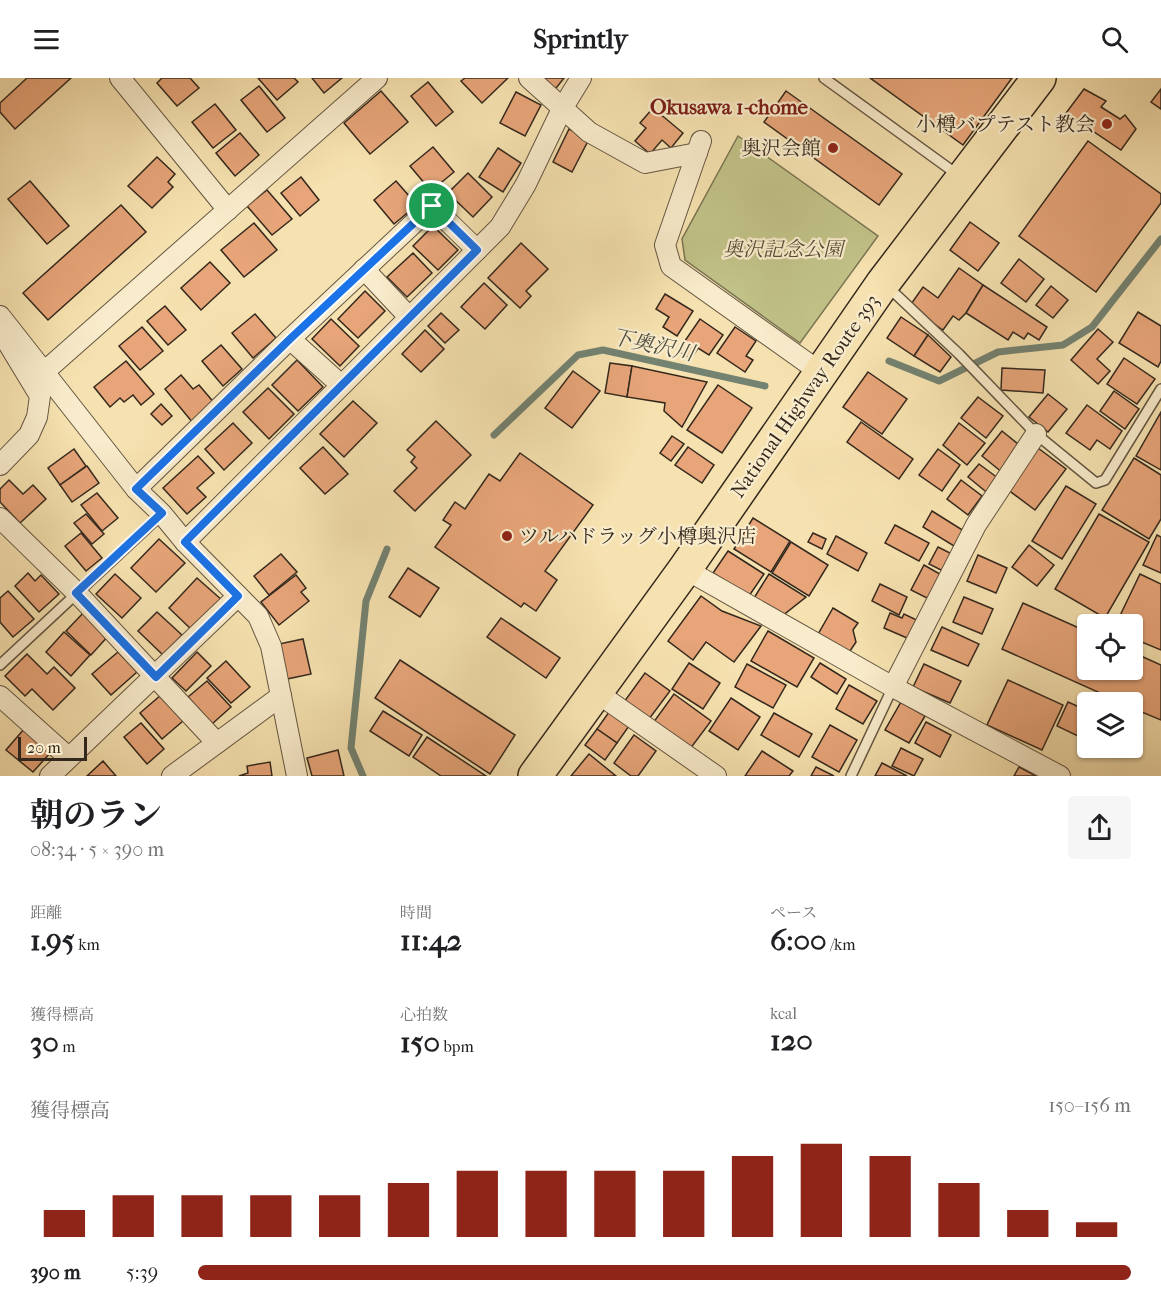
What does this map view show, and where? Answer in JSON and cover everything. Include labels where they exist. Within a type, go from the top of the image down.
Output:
[{"type":"highway","name":"National Highway Route 393","points":[[535,776],[685,569],[884,283],[1039,78]]},
{"type":"street","points":[[120,78],[228,210]]},
{"type":"street","points":[[44,372],[377,78]]},
{"type":"street","points":[[529,78],[589,132],[645,163],[699,147],[666,245],[671,266],[820,372]]},
{"type":"street","points":[[185,542],[500,227],[521,193],[562,109],[581,78]]},
{"type":"street","points":[[136,489],[290,339],[432,206],[477,250]]},
{"type":"street","points":[[364,269],[409,317]]},
{"type":"street","points":[[2,318],[136,489],[162,513],[185,542],[258,616],[271,646],[297,776]]},
{"type":"street","points":[[0,465],[29,435],[37,417],[40,396],[2,337],[2,318]]},
{"type":"street","points":[[290,339],[341,385]]},
{"type":"street","points":[[893,687],[976,525],[1036,434]]},
{"type":"street","points":[[0,519],[76,593],[217,743]]},
{"type":"street","points":[[685,569],[893,687],[1060,776]]},
{"type":"street","points":[[50,776],[238,596]]},
{"type":"street","points":[[596,692],[716,776]]},
{"type":"street","points":[[0,696],[68,757]]},
{"type":"street","points":[[172,776],[281,696]]},
{"type":"lane","points":[[824,78],[963,179]]},
{"type":"lane","points":[[884,283],[959,354],[1036,434],[1096,483],[1105,480],[1161,389]]},
{"type":"lane","points":[[0,665],[162,513]]},
{"type":"lane","points":[[851,776],[893,687]]},
{"type":"green space","name":"奥沢記念公園","points":[[738,136],[878,236],[800,343],[685,260],[682,239]]},
{"type":"building","points":[[27,78],[71,78],[15,129],[0,112],[0,103]]},
{"type":"building","points":[[162,78],[190,78],[199,88],[177,106],[157,83]]},
{"type":"building","points":[[258,78],[294,78],[298,82],[277,100]]},
{"type":"building","points":[[312,78],[342,78],[324,93]]},
{"type":"building","points":[[465,78],[508,78],[482,103],[461,81]]},
{"type":"building","points":[[545,78],[564,78],[553,92],[541,83]]},
{"type":"building","points":[[870,78],[1012,78],[963,145]]},
{"type":"building","points":[[428,82],[453,112],[436,126],[411,96]]},
{"type":"building","points":[[259,86],[285,118],[267,132],[241,100]]},
{"type":"building","name":"小樽バプテスト教会","points":[[1084,89],[1106,101],[1101,107],[1120,119],[1125,115],[1136,129],[1121,150],[1066,113]]},
{"type":"building","points":[[1161,89],[1161,109],[1151,102]]},
{"type":"building","points":[[381,91],[408,122],[370,154],[344,123]]},
{"type":"building","name":"奥沢会館","points":[[786,91],[902,174],[879,205],[764,122]]},
{"type":"building","points":[[516,92],[541,105],[525,136],[500,123]]},
{"type":"building","points":[[215,104],[236,130],[213,148],[192,122]]},
{"type":"building","points":[[653,108],[683,133],[671,148],[662,140],[650,154],[635,141],[646,128],[640,123]]},
{"type":"building","points":[[569,129],[589,139],[572,172],[553,162]]},
{"type":"building","points":[[240,133],[259,155],[235,176],[216,153]]},
{"type":"building","points":[[1088,141],[1161,194],[1161,203],[1096,292],[1019,236]]},
{"type":"building","points":[[433,147],[454,172],[431,191],[410,166]]},
{"type":"building","points":[[498,148],[521,163],[503,192],[479,177]]},
{"type":"building","points":[[157,157],[175,174],[168,182],[173,187],[152,208],[128,186]]},
{"type":"building","points":[[468,173],[492,197],[473,217],[448,193]]},
{"type":"building","points":[[301,177],[319,200],[300,216],[281,193]]},
{"type":"building","points":[[30,181],[69,226],[47,244],[8,199]]},
{"type":"building","points":[[396,181],[417,205],[394,224],[374,200]]},
{"type":"building","points":[[267,190],[292,219],[272,235],[247,206]]},
{"type":"building","points":[[121,205],[146,232],[48,320],[23,293]]},
{"type":"building","points":[[970,222],[999,243],[978,271],[950,250]]},
{"type":"building","points":[[254,223],[277,250],[244,277],[221,250]]},
{"type":"building","points":[[433,226],[458,250],[438,270],[413,246]]},
{"type":"building","points":[[521,243],[548,269],[526,291],[531,296],[520,308],[488,278]]},
{"type":"building","points":[[413,253],[432,273],[407,297],[387,277]]},
{"type":"building","points":[[1019,259],[1044,279],[1026,302],[1001,283]]},
{"type":"building","points":[[210,262],[230,283],[201,310],[181,288]]},
{"type":"building","points":[[959,268],[983,285],[966,313],[959,320],[953,316],[943,330],[909,307],[923,287],[938,298]]},
{"type":"building","points":[[484,283],[507,305],[485,329],[461,307]]},
{"type":"building","points":[[983,285],[1047,327],[1039,340],[1028,333],[1024,339],[1013,332],[1008,340],[966,313]]},
{"type":"building","points":[[1051,286],[1068,300],[1053,318],[1036,305]]},
{"type":"building","points":[[365,291],[385,311],[358,338],[338,319]]},
{"type":"building","points":[[665,294],[693,311],[677,336],[663,327],[669,317],[656,309]]},
{"type":"building","points":[[165,306],[186,330],[168,345],[147,321]]},
{"type":"building","points":[[1138,312],[1161,326],[1161,361],[1158,367],[1119,343]]},
{"type":"building","points":[[441,313],[459,330],[445,343],[428,326]]},
{"type":"building","points":[[255,314],[276,338],[253,358],[232,333]]},
{"type":"building","points":[[901,317],[928,335],[914,356],[887,338]]},
{"type":"building","points":[[331,319],[359,346],[340,366],[312,339]]},
{"type":"building","points":[[700,319],[723,335],[709,355],[698,348],[691,359],[678,351]]},
{"type":"building","points":[[142,327],[163,351],[140,370],[119,346]]},
{"type":"building","points":[[735,327],[756,341],[746,356],[753,360],[745,372],[717,353]]},
{"type":"building","points":[[1098,329],[1113,342],[1097,359],[1110,371],[1098,384],[1071,360]]},
{"type":"building","points":[[425,330],[444,349],[421,372],[402,354]]},
{"type":"building","points":[[928,335],[951,357],[940,372],[914,356]]},
{"type":"building","points":[[221,345],[242,369],[223,386],[202,361]]},
{"type":"building","points":[[1124,358],[1155,379],[1137,404],[1107,384]]},
{"type":"building","points":[[297,360],[323,387],[298,411],[272,385]]},
{"type":"building","points":[[126,361],[154,394],[141,405],[133,395],[124,402],[120,398],[110,407],[94,387]]},
{"type":"building","points":[[610,363],[632,366],[627,397],[605,393]]},
{"type":"building","points":[[632,366],[707,382],[682,427],[664,411],[665,403],[627,397]]},
{"type":"building","points":[[1002,368],[1045,370],[1043,393],[1001,390]]},
{"type":"building","points":[[573,371],[600,391],[572,428],[545,408]]},
{"type":"building","points":[[868,372],[907,399],[882,434],[843,407]]},
{"type":"building","points":[[181,375],[193,389],[199,385],[216,405],[193,423],[165,389]]},
{"type":"building","points":[[718,385],[752,408],[722,453],[687,430]]},
{"type":"building","points":[[268,388],[294,414],[269,439],[243,412]]},
{"type":"building","points":[[1114,391],[1139,409],[1125,429],[1100,411]]},
{"type":"building","points":[[1048,394],[1067,409],[1048,432],[1029,417]]},
{"type":"building","points":[[978,397],[1003,416],[986,438],[961,418]]},
{"type":"building","points":[[353,401],[377,423],[344,457],[320,434]]},
{"type":"building","points":[[161,404],[172,416],[162,425],[151,414]]},
{"type":"building","points":[[1087,405],[1122,431],[1110,449],[1097,440],[1090,450],[1066,433]]},
{"type":"building","points":[[1161,412],[1161,470],[1136,456]]},
{"type":"building","points":[[436,421],[471,455],[415,511],[394,491],[417,468],[411,462],[415,457],[407,450]]},
{"type":"building","points":[[861,422],[913,459],[899,479],[847,442]]},
{"type":"building","points":[[233,423],[252,443],[224,470],[205,449]]},
{"type":"building","points":[[959,423],[985,443],[967,465],[943,445]]},
{"type":"building","points":[[1002,431],[1023,448],[1003,473],[982,456]]},
{"type":"building","points":[[672,436],[684,444],[671,461],[660,453]]},
{"type":"building","points":[[323,447],[348,474],[325,494],[300,468]]},
{"type":"building","points":[[688,447],[714,465],[702,483],[675,465]]},
{"type":"building","points":[[1038,448],[1066,469],[1035,510],[1007,489]]},
{"type":"building","points":[[74,449],[86,466],[60,485],[48,468]]},
{"type":"building","points":[[938,449],[960,465],[942,491],[919,475]]},
{"type":"building","name":"ツルハドラッグ小樽奥沢店","points":[[520,453],[593,505],[545,571],[557,580],[536,611],[524,603],[521,607],[435,547],[451,525],[443,520],[455,502],[465,509],[489,474],[500,481]]},
{"type":"building","points":[[198,456],[214,473],[197,488],[206,497],[187,514],[163,488]]},
{"type":"building","points":[[1134,458],[1161,475],[1161,519],[1149,539],[1102,510]]},
{"type":"building","points":[[979,464],[1002,481],[990,495],[968,477]]},
{"type":"building","points":[[87,466],[99,483],[72,502],[60,485]]},
{"type":"building","points":[[9,480],[23,494],[33,485],[46,499],[20,523],[0,502],[0,489]]},
{"type":"building","points":[[961,480],[982,496],[968,515],[947,499]]},
{"type":"building","points":[[1066,486],[1096,504],[1062,559],[1032,541]]},
{"type":"building","points":[[97,493],[118,518],[102,531],[81,505]]},
{"type":"building","points":[[932,511],[964,531],[954,546],[923,527]]},
{"type":"building","points":[[86,514],[104,534],[92,544],[74,523]]},
{"type":"building","points":[[1099,514],[1149,542],[1107,614],[1098,614],[1055,589]]},
{"type":"building","points":[[753,518],[790,541],[771,572],[734,549]]},
{"type":"building","points":[[895,525],[929,543],[919,561],[885,543]]},
{"type":"building","points":[[81,533],[102,558],[86,571],[65,546]]},
{"type":"building","points":[[813,533],[826,539],[822,549],[808,542]]},
{"type":"building","points":[[1157,535],[1161,537],[1161,573],[1143,565]]},
{"type":"building","points":[[836,536],[867,553],[858,571],[827,554]]},
{"type":"building","points":[[159,539],[185,563],[156,592],[131,568]]},
{"type":"building","points":[[791,542],[828,565],[809,596],[772,573]]},
{"type":"building","points":[[1029,545],[1054,565],[1037,586],[1012,567]]},
{"type":"building","points":[[938,547],[954,555],[945,572],[929,564]]},
{"type":"building","points":[[728,551],[764,574],[749,596],[713,573]]},
{"type":"building","points":[[281,554],[297,572],[269,595],[254,576]]},
{"type":"building","points":[[978,555],[1007,568],[996,593],[967,581]]},
{"type":"building","points":[[924,565],[945,577],[933,601],[911,590]]},
{"type":"building","points":[[408,568],[439,588],[420,617],[389,597]]},
{"type":"building","points":[[28,573],[35,581],[41,575],[59,594],[39,612],[15,586]]},
{"type":"building","points":[[115,574],[141,598],[122,618],[96,594]]},
{"type":"building","points":[[769,574],[806,597],[782,616],[754,598]]},
{"type":"building","points":[[1140,574],[1161,584],[1161,650],[1143,643],[1143,614],[1121,614]]},
{"type":"building","points":[[296,575],[306,588],[301,592],[309,601],[279,625],[261,602]]},
{"type":"building","points":[[197,578],[223,601],[194,632],[169,608]]},
{"type":"building","points":[[880,584],[907,597],[899,615],[872,601]]},
{"type":"building","points":[[8,591],[34,619],[13,637],[0,622],[0,598]]},
{"type":"building","points":[[701,596],[722,611],[761,626],[734,662],[706,642],[693,660],[668,641]]},
{"type":"building","points":[[964,597],[993,609],[982,634],[953,622]]},
{"type":"building","points":[[1023,603],[1077,627],[1077,680],[1143,680],[1143,657],[1161,665],[1161,720],[1143,713],[1143,692],[1098,692],[1002,649]]},
{"type":"building","points":[[833,608],[858,623],[853,630],[856,642],[848,654],[817,636]]},
{"type":"building","points":[[85,611],[110,634],[91,655],[66,631]]},
{"type":"building","points":[[157,612],[182,635],[163,655],[138,631]]},
{"type":"building","points":[[890,613],[902,618],[904,614],[923,623],[914,641],[884,628]]},
{"type":"building","points":[[501,618],[560,658],[546,678],[487,637]]},
{"type":"building","points":[[942,627],[979,644],[968,666],[931,650]]},
{"type":"building","points":[[768,631],[814,658],[797,687],[751,661]]},
{"type":"building","points":[[64,632],[90,655],[71,676],[46,652]]},
{"type":"building","points":[[303,639],[311,674],[287,679],[279,644]]},
{"type":"building","points":[[118,652],[137,672],[111,695],[92,674]]},
{"type":"building","points":[[197,652],[211,666],[186,691],[172,678]]},
{"type":"building","points":[[27,654],[47,674],[54,667],[75,688],[53,710],[32,689],[25,696],[5,676]]},
{"type":"building","points":[[400,660],[515,735],[490,774],[375,698]]},
{"type":"building","points":[[226,661],[250,687],[231,703],[207,678]]},
{"type":"building","points":[[689,663],[720,683],[703,709],[672,689]]},
{"type":"building","points":[[820,663],[846,679],[837,694],[811,677]]},
{"type":"building","points":[[747,664],[786,685],[773,708],[735,687]]},
{"type":"building","points":[[924,664],[961,681],[950,703],[913,687]]},
{"type":"building","points":[[645,673],[670,691],[649,719],[624,702]]},
{"type":"building","points":[[1008,680],[1063,705],[1042,750],[987,725]]},
{"type":"building","points":[[207,681],[231,707],[212,724],[188,697]]},
{"type":"building","points":[[849,685],[877,701],[863,724],[836,709]]},
{"type":"building","points":[[674,694],[711,721],[690,749],[653,723]]},
{"type":"building","points":[[161,695],[183,721],[162,739],[140,713]]},
{"type":"building","points":[[731,698],[760,717],[738,750],[709,731]]},
{"type":"building","points":[[901,702],[925,716],[909,743],[885,730]]},
{"type":"building","points":[[1068,702],[1077,706],[1077,736],[1057,726]]},
{"type":"building","points":[[383,711],[422,735],[409,756],[370,731]]},
{"type":"building","points":[[609,712],[629,726],[617,743],[597,729]]},
{"type":"building","points":[[774,713],[812,734],[799,757],[761,735]]},
{"type":"building","points":[[926,722],[951,735],[940,757],[915,743]]},
{"type":"building","points":[[141,723],[164,749],[147,764],[124,737]]},
{"type":"building","points":[[830,725],[857,740],[839,772],[812,757]]},
{"type":"building","points":[[24,729],[51,752],[33,772],[6,750]]},
{"type":"building","points":[[597,729],[617,743],[605,760],[585,745]]},
{"type":"building","points":[[634,735],[656,751],[638,776],[631,776],[614,763]]},
{"type":"building","points":[[427,737],[486,776],[441,776],[413,757]]},
{"type":"building","points":[[901,748],[923,759],[914,776],[892,766]]},
{"type":"building","points":[[338,750],[344,776],[312,776],[307,758]]},
{"type":"building","points":[[762,751],[793,771],[789,776],[745,776]]},
{"type":"building","points":[[589,754],[616,776],[571,776]]},
{"type":"building","points":[[103,761],[116,776],[87,776]]},
{"type":"building","points":[[270,762],[272,776],[239,776],[248,773],[247,766]]},
{"type":"building","points":[[882,763],[907,776],[875,776]]},
{"type":"building","points":[[816,767],[834,776],[811,776]]},
{"type":"building","points":[[1019,767],[1036,776],[1014,776]]},
{"type":"waterway","name":"下奥沢川","points":[[889,361],[939,381],[998,352],[1063,345],[1092,327],[1161,239]]},
{"type":"waterway","name":"下奥沢川","points":[[494,435],[578,355],[603,350],[765,386]]},
{"type":"waterway","points":[[363,776],[351,748],[366,601],[387,549]]},
{"type":"place","name":"小樽バプテスト教会","points":[[1107,124]]},
{"type":"place","name":"奥沢会館","points":[[833,148]]},
{"type":"place","name":"ツルハドラッグ小樽奥沢店","points":[[507,536]]},
{"type":"district","name":"Okusawa 1-chome","points":[[729,107]]},
{"type":"route","points":[[432,206],[477,250],[185,542],[238,596],[156,677],[76,593],[162,513],[136,489],[290,339],[432,206]]}]
